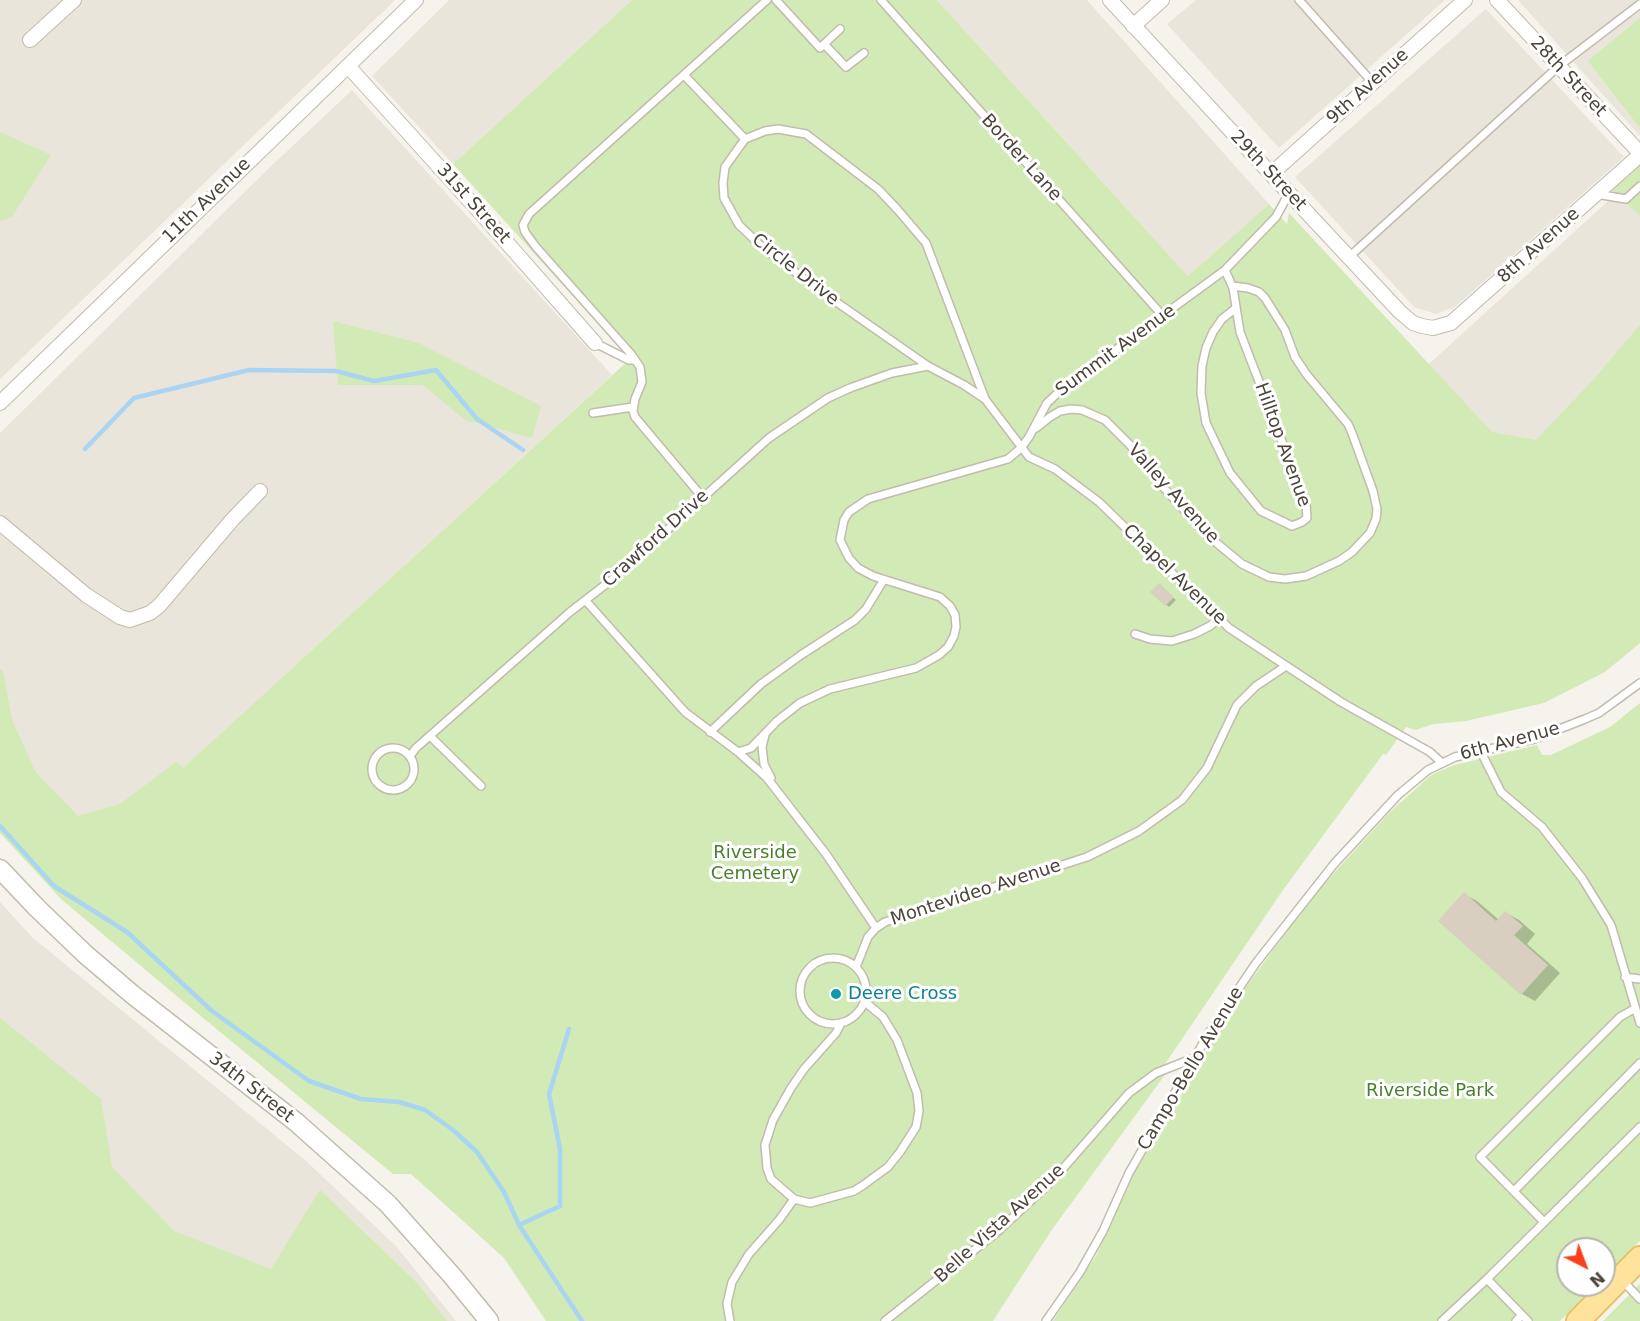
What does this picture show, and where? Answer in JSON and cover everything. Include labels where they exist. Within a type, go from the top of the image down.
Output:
[{"type":"main road","points":[[1578,1321],[1640,1258]]},
{"type":"street","points":[[30,40],[75,0]]},
{"type":"street","name":"11th Avenue","points":[[0,403],[416,0]]},
{"type":"street","name":"29th Street","points":[[1110,0],[1288,193],[1413,323],[1433,328]]},
{"type":"street","points":[[1133,26],[1162,0]]},
{"type":"street","name":"9th Avenue","points":[[1271,174],[1465,0]]},
{"type":"street","name":"28th Street","points":[[1497,0],[1640,154]]},
{"type":"street","name":"31st Street","points":[[348,66],[473,203],[595,343]]},
{"type":"street","name":"8th Avenue","points":[[1433,328],[1451,323],[1464,313],[1640,154]]},
{"type":"street","points":[[0,523],[86,595],[120,617],[130,620],[150,613],[159,606],[232,520],[260,491]]},
{"type":"street","name":"34th Street","points":[[0,869],[37,908],[101,968],[303,1128],[388,1204],[489,1321]]},
{"type":"lane","points":[[703,498],[635,417],[633,407],[642,382],[640,367],[536,247],[525,232],[523,225],[529,213],[767,0]]},
{"type":"lane","points":[[776,0],[820,48],[840,29]]},
{"type":"lane","name":"Border Lane","points":[[881,0],[1162,315]]},
{"type":"lane","points":[[1299,0],[1373,83]]},
{"type":"lane","points":[[1349,257],[1559,66],[1640,4]]},
{"type":"lane","points":[[824,44],[846,67],[864,53]]},
{"type":"lane","points":[[684,75],[745,139],[765,131],[778,129],[806,134],[878,189],[897,209],[926,243],[985,399]]},
{"type":"lane","name":"Circle Drive","points":[[745,139],[725,167],[723,183],[724,198],[739,225],[760,245],[812,285],[928,366]]},
{"type":"lane","points":[[1596,194],[1626,199],[1640,186]]},
{"type":"lane","name":"Summit Avenue","points":[[738,752],[751,748],[777,721],[800,703],[830,689],[916,668],[948,647],[956,627],[955,615],[950,606],[940,597],[883,580],[858,568],[843,549],[840,540],[844,520],[849,512],[868,499],[1008,459],[1021,448],[1029,437],[1047,403],[1062,389],[1225,270],[1270,223],[1288,193]]},
{"type":"lane","name":"Hilltop Avenue","points":[[1225,270],[1232,286],[1236,308],[1240,332],[1306,504],[1306,518],[1292,526],[1261,511],[1230,473],[1206,423],[1201,393],[1202,366],[1206,348],[1222,319],[1236,308]]},
{"type":"lane","name":"Valley Avenue","points":[[1029,437],[1040,423],[1060,411],[1082,410],[1105,420],[1130,444],[1164,488],[1207,535],[1242,564],[1269,577],[1285,579],[1305,576],[1339,561],[1352,552],[1370,533],[1376,519],[1377,509],[1373,490],[1348,424],[1295,357],[1285,330],[1265,298],[1259,292],[1232,286]]},
{"type":"lane","points":[[595,343],[629,360],[635,360]]},
{"type":"lane","name":"Chapel Avenue","points":[[928,366],[964,384],[985,399],[1029,457],[1055,469],[1099,502],[1218,619],[1341,702],[1430,752],[1442,762]]},
{"type":"lane","name":"Crawford Drive","points":[[410,756],[570,612],[614,578],[769,438],[828,398],[892,373],[928,366]]},
{"type":"lane","points":[[593,413],[633,407]]},
{"type":"lane","points":[[710,732],[761,684],[855,620],[866,609],[883,580]]},
{"type":"lane","name":"Montevideo Avenue","points":[[586,601],[671,698],[710,732],[738,752],[777,789],[826,854],[876,928],[885,922],[1087,857],[1139,831],[1182,800],[1207,768],[1238,705],[1256,686],[1286,666]]},
{"type":"lane","points":[[1135,634],[1150,639],[1172,640],[1194,634],[1218,619]]},
{"type":"lane","name":"6th Avenue","points":[[1442,762],[1480,750],[1534,739],[1585,719],[1599,713],[1640,683]]},
{"type":"lane","points":[[765,733],[762,747],[764,764],[777,789]]},
{"type":"lane","points":[[430,736],[481,786]]},
{"type":"lane","points":[[397,748],[410,756],[414,768],[412,778],[406,785],[400,789],[386,789],[380,785],[372,770],[379,754],[387,749],[397,748]]},
{"type":"lane","points":[[1480,750],[1501,792],[1542,827],[1582,878],[1611,925],[1640,1023]]},
{"type":"lane","name":"Campo-Bello Avenue","points":[[1046,1321],[1080,1272],[1103,1232],[1129,1173],[1194,1058],[1256,963],[1334,864],[1398,795],[1416,779],[1442,762]]},
{"type":"lane","points":[[856,967],[868,936],[876,928]]},
{"type":"lane","points":[[832,958],[847,962],[856,967],[865,984],[864,1001],[862,1007],[852,1018],[841,1023],[823,1023],[809,1014],[803,1004],[800,991],[803,978],[810,968],[821,961],[832,958]]},
{"type":"lane","points":[[1625,977],[1640,979]]},
{"type":"lane","points":[[841,1023],[836,1034],[798,1078],[773,1120],[765,1145],[767,1168],[771,1179],[794,1199],[810,1203],[836,1197],[862,1186],[888,1167],[916,1127],[919,1111],[917,1093],[897,1040],[883,1017],[864,1001]]},
{"type":"lane","points":[[1544,1222],[1480,1157],[1620,1017],[1634,1009]]},
{"type":"lane","name":"Belle Vista Avenue","points":[[885,1321],[997,1232],[1053,1180],[1129,1093],[1156,1073],[1194,1058]]},
{"type":"lane","points":[[1514,1191],[1640,1063]]},
{"type":"lane","points":[[1442,1321],[1640,1127]]},
{"type":"lane","points":[[730,1321],[727,1304],[732,1282],[749,1254],[794,1199]]},
{"type":"lane","points":[[1620,1278],[1640,1299]]},
{"type":"lane","points":[[1487,1279],[1525,1318],[1516,1321]]},
{"type":"shaded area","points":[[0,0],[395,0],[0,379]]},
{"type":"shaded area","points":[[449,0],[632,0],[453,164],[372,76]]},
{"type":"shaded area","points":[[937,0],[1087,0],[1269,204],[1188,276]]},
{"type":"shaded area","points":[[1196,0],[1445,0],[1279,148],[1167,24]]},
{"type":"shaded area","points":[[1518,0],[1640,0],[1640,136]]},
{"type":"shaded area","points":[[1486,9],[1624,157],[1455,307],[1436,314],[1414,307],[1295,177]]},
{"type":"shaded area","points":[[352,90],[612,375],[59,882],[0,821],[0,433],[266,171]]},
{"type":"shaded area","points":[[1640,172],[1640,544],[1603,576],[1420,372]]},
{"type":"shaded area","points":[[0,902],[33,938],[305,1160],[396,1246],[456,1321],[0,1321]]},
{"type":"green space","name":"Riverside Cemetery","points":[[632,0],[937,0],[1188,276],[1269,204],[1287,224],[1289,213],[1492,432],[1536,440],[1595,378],[1640,325],[1640,643],[1605,672],[1544,703],[1466,721],[1434,724],[1415,730],[1406,727],[1386,755],[1383,754],[1283,890],[1165,1064],[1167,1072],[1051,1231],[993,1321],[546,1321],[504,1258],[411,1174],[393,1174],[197,1013],[61,899],[0,833],[0,669],[3,671],[12,720],[36,773],[78,816],[120,804],[176,762],[183,768],[630,359],[453,164]]},
{"type":"green space","points":[[1640,18],[1640,128],[1588,61]]},
{"type":"green space","points":[[0,132],[51,155],[12,217],[0,221]]},
{"type":"green space","points":[[1640,165],[1640,216],[1612,190]]},
{"type":"green space","points":[[333,321],[419,343],[541,406],[532,438],[465,420],[423,385],[338,385]]},
{"type":"green space","name":"Riverside Park","points":[[1640,703],[1640,1241],[1616,1265],[1616,1237],[1556,1237],[1556,1297],[1584,1297],[1560,1321],[1053,1321],[1096,1256],[1138,1165],[1175,1106],[1229,1010],[1312,897],[1390,812],[1430,776],[1442,770],[1537,745],[1542,755],[1551,755],[1610,727]]},
{"type":"green space","points":[[0,1018],[101,1099],[112,1167],[174,1231],[271,1269],[320,1190],[417,1283],[447,1321],[0,1321]]},
{"type":"green space","points":[[1640,1284],[1640,1321],[1603,1321]]},
{"type":"building","points":[[1159,583],[1174,597],[1165,606],[1150,592]]},
{"type":"building","points":[[1464,892],[1496,921],[1505,911],[1523,926],[1514,935],[1548,965],[1521,995],[1438,921]]},
{"type":"waterway","points":[[85,449],[134,398],[249,370],[336,371],[374,381],[436,370],[477,419],[523,450]]},
{"type":"waterway","points":[[0,826],[54,886],[127,932],[212,1011],[309,1081],[361,1099],[399,1102],[425,1110],[453,1130],[477,1152],[504,1192],[519,1225],[582,1321]]},
{"type":"waterway","points":[[519,1225],[560,1206],[560,1149],[549,1094],[569,1029]]},
{"type":"place","name":"Deere Cross","points":[[836,994]]}]
